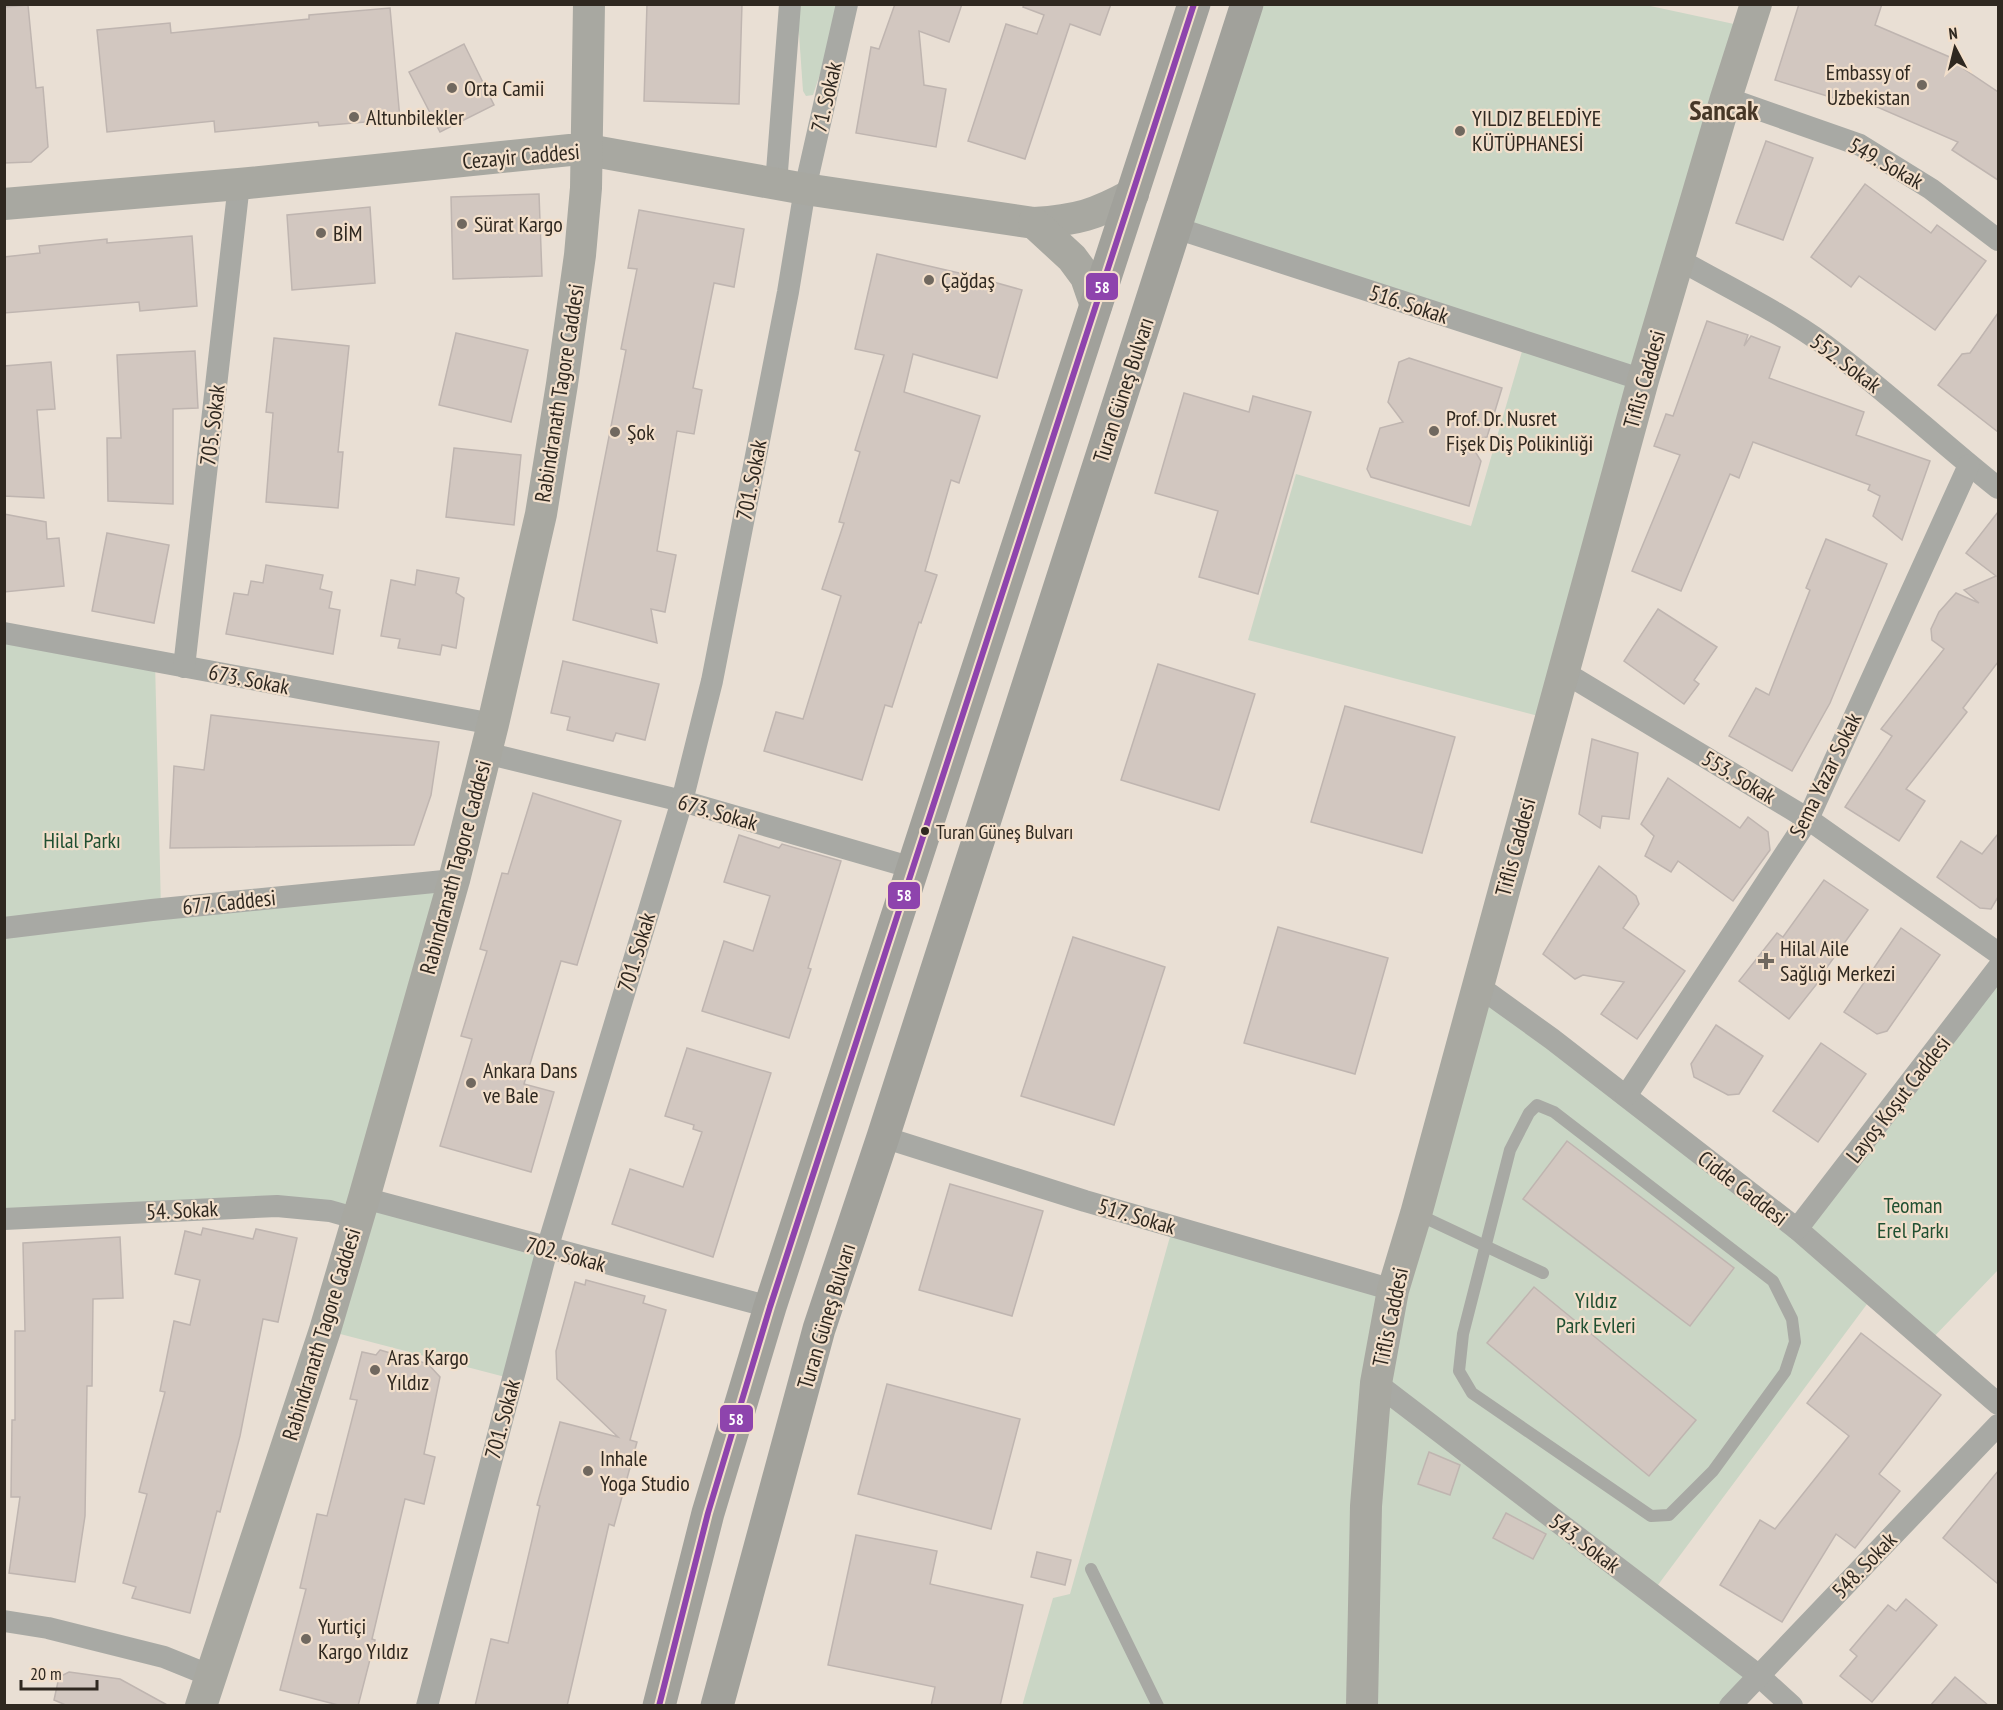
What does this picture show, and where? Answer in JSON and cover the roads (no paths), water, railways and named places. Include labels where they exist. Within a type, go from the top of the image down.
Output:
[{"type":"main road","points":[[659,1706],[708,1513],[770,1307],[1194,4]]},
{"type":"main road","name":"Turan Güneş Bulvarı","points":[[717,1706],[819,1329],[884,1137],[1247,4]]},
{"type":"street","name":"Rabindranath Tagore Caddesi","points":[[201,1706],[325,1330],[361,1208],[454,880],[541,514],[580,255],[588,150],[589,4]]},
{"type":"street","points":[[790,4],[790,186]]},
{"type":"street","name":"71. Sokak","points":[[790,186],[847,4]]},
{"type":"street","name":"Tiflis Caddesi","points":[[1362,1706],[1366,1506],[1376,1383],[1393,1290],[1416,1214],[1643,380],[1756,4]]},
{"type":"street","name":"549. Sokak","points":[[1726,98],[1860,145],[1932,189],[1998,240]]},
{"type":"street","name":"Cezayir Caddesi","points":[[4,204],[239,184],[542,152],[588,150],[790,186],[1034,224],[1093,214],[1133,194]]},
{"type":"street","name":"705. Sokak","points":[[184,667],[239,184]]},
{"type":"street","name":"701. Sokak","points":[[427,1706],[547,1249],[682,801],[712,681],[788,292],[790,186]]},
{"type":"street","points":[[1034,224],[1072,258],[1086,277],[1096,306]]},
{"type":"street","name":"516. Sokak","points":[[1176,228],[1643,380]]},
{"type":"street","name":"552. Sokak","points":[[1678,259],[1776,314],[1822,343],[1903,406],[1998,488]]},
{"type":"street","name":"Sema Yazar Sokak","points":[[1626,1096],[1808,819],[1969,465]]},
{"type":"street","name":"673. Sokak","points":[[4,633],[184,667],[489,738],[682,801],[913,868]]},
{"type":"street","name":"553. Sokak","points":[[1562,671],[1808,819],[1998,953]]},
{"type":"street","name":"677. Caddesi","points":[[4,928],[152,910],[454,880]]},
{"type":"street","name":"Layoş Koşut Caddesi","points":[[1797,1229],[1998,968]]},
{"type":"street","name":"Cidde Caddesi","points":[[1477,986],[1552,1039],[1797,1229],[1998,1404]]},
{"type":"street","name":"517. Sokak","points":[[884,1137],[1085,1201],[1393,1290]]},
{"type":"street","name":"54. Sokak","points":[[4,1219],[277,1206],[330,1210],[361,1208]]},
{"type":"street","name":"702. Sokak","points":[[361,1208],[547,1249],[770,1307]]},
{"type":"street","name":"543. Sokak","points":[[1376,1383],[1758,1675],[1792,1706]]},
{"type":"street","name":"548. Sokak","points":[[1730,1706],[1998,1425]]},
{"type":"street","points":[[4,1621],[48,1628],[164,1657],[211,1676]]},
{"type":"lane","points":[[1538,1105],[1554,1112],[1773,1281],[1792,1319],[1795,1342],[1785,1372],[1713,1472],[1669,1515],[1651,1516],[1472,1394],[1459,1371],[1463,1334],[1486,1245],[1510,1150],[1528,1113],[1538,1105]]},
{"type":"lane","points":[[1416,1214],[1543,1273]]},
{"type":"lane","points":[[1091,1569],[1158,1706]]},
{"type":"place","name":"Embassy of Uzbekistan","points":[[1922,85]]},
{"type":"place","name":"Orta Camii","points":[[452,88]]},
{"type":"place","name":"Altunbilekler","points":[[354,117]]},
{"type":"place","name":"YILDIZ BELEDİYE KÜTÜPHANESİ","points":[[1460,131]]},
{"type":"place","name":"Sürat Kargo","points":[[462,224]]},
{"type":"place","name":"BİM","points":[[321,233]]},
{"type":"place","name":"Çağdaş","points":[[929,280]]},
{"type":"place","name":"Prof. Dr. Nusret Fişek Diş Polikinliği","points":[[1434,431]]},
{"type":"place","name":"Şok","points":[[615,432]]},
{"type":"place","name":"Turan Güneş Bulvarı","points":[[925,831]]},
{"type":"place","name":"Hilal Aile Sağlığı Merkezi","points":[[1766,961]]},
{"type":"place","name":"Ankara Dans ve Bale","points":[[471,1083]]},
{"type":"place","name":"Aras Kargo Yıldız","points":[[375,1370]]},
{"type":"place","name":"Inhale Yoga Studio","points":[[588,1471]]},
{"type":"place","name":"Yurtiçi Kargo Yıldız","points":[[306,1639]]},
{"type":"district","name":"Sancak","points":[[1724,110]]},
{"type":"park label","name":"Hilal Parkı","points":[[82,840]]},
{"type":"park label","name":"Teoman Erel Parkı","points":[[1913,1218]]},
{"type":"park label","name":"Yıldız Park Evleri","points":[[1596,1312]]}]
